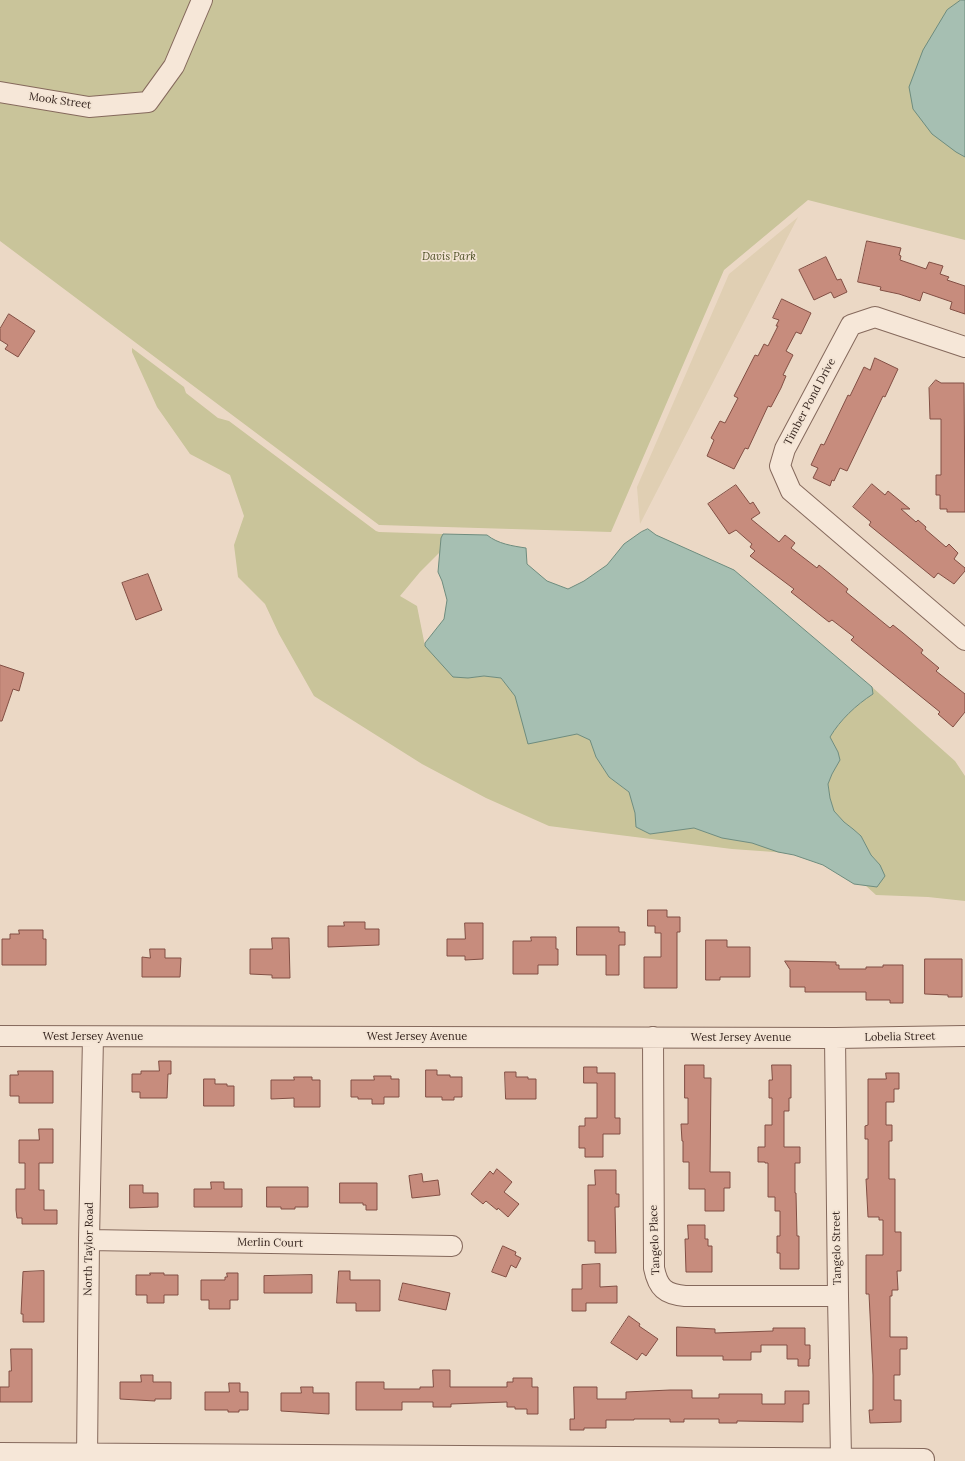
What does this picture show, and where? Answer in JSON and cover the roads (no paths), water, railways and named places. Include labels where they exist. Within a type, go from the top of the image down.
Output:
[{"type":"street","name":"Mook Street","points":[[0,92],[89,107],[148,102],[174,66],[202,0]]},
{"type":"street","name":"Timber Pond Drive","points":[[962,631],[791,491],[780,466],[784,449],[851,325],[875,317],[965,347]]},
{"type":"street","name":"West Jersey Avenue","points":[[0,1036],[835,1038]]},
{"type":"street","name":"Lobelia Street","points":[[835,1038],[965,1036]]},
{"type":"street","name":"North Taylor Road","points":[[87,1457],[93,1037]]},
{"type":"street","name":"Tangelo Place","points":[[653,1037],[654,1268],[657,1280],[663,1290],[674,1295],[686,1296],[838,1296]]},
{"type":"street","name":"Tangelo Street","points":[[835,1038],[841,1458]]},
{"type":"street","name":"Merlin Court","points":[[89,1240],[452,1246]]},
{"type":"street","points":[[0,1453],[87,1457],[924,1459]]},
{"type":"park label","name":"Davis Park","points":[[449,257]]}]
